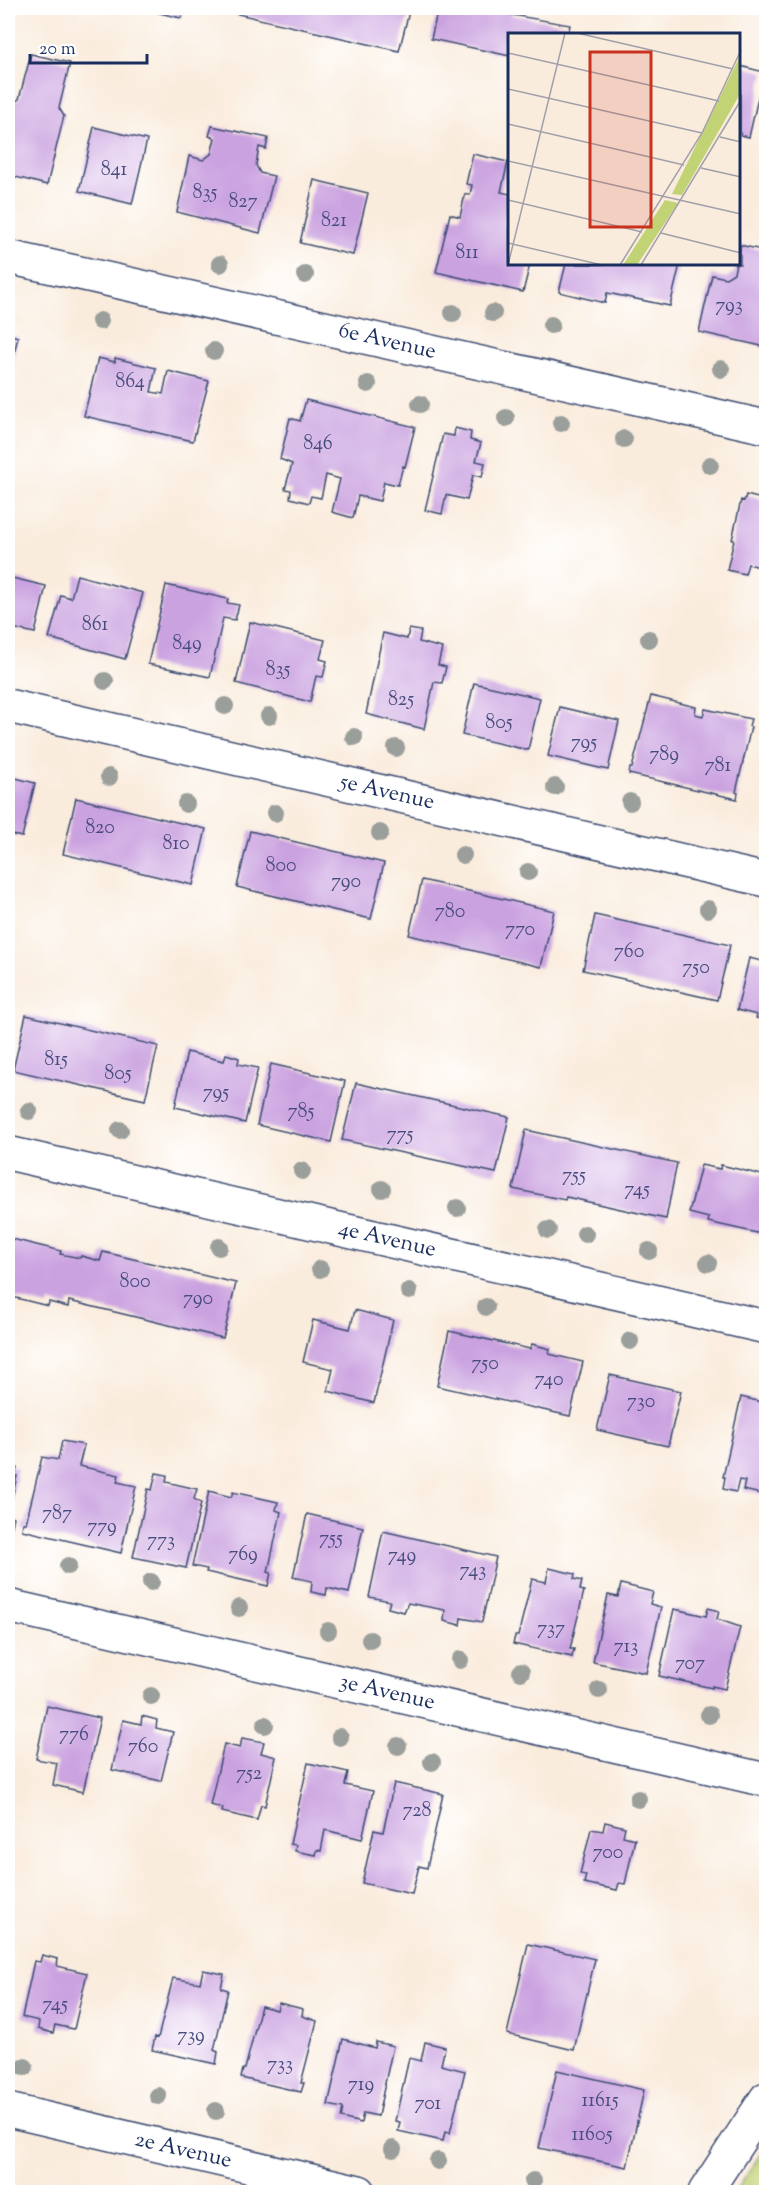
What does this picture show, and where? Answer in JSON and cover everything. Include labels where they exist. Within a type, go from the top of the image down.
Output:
[{"type":"street","name":"6e Avenue","points":[[8,257],[766,427]]},
{"type":"street","name":"5e Avenue","points":[[8,706],[766,880]]},
{"type":"street","name":"4e Avenue","points":[[8,1153],[766,1327]]},
{"type":"street","name":"3e Avenue","points":[[8,1606],[766,1780]]},
{"type":"street","points":[[705,2193],[766,2099]]},
{"type":"street","name":"2e Avenue","points":[[8,2110],[359,2193]]},
{"type":"green space","points":[[766,2145],[766,2192],[736,2192]]},
{"type":"building","points":[[139,8],[184,8],[181,18]]},
{"type":"building","points":[[220,8],[410,8],[399,51],[220,10]]},
{"type":"building","points":[[438,8],[479,8],[498,12],[499,8],[513,8],[512,15],[570,25],[568,33],[508,33],[508,56],[431,39]]},
{"type":"building","points":[[31,54],[70,63],[59,108],[64,116],[47,185],[8,175],[8,120],[12,104],[19,99]]},
{"type":"building","points":[[741,66],[764,72],[749,137],[741,135]]},
{"type":"building","points":[[212,126],[268,138],[266,149],[259,147],[256,165],[260,173],[274,176],[260,233],[177,212],[189,156],[203,160],[211,154],[215,138],[209,136]]},
{"type":"building","points":[[94,127],[147,140],[132,204],[79,191]]},
{"type":"building","points":[[473,154],[508,162],[501,192],[508,194],[508,266],[530,266],[523,292],[436,272],[450,214],[460,217],[465,194],[470,195],[472,185],[466,184]]},
{"type":"building","points":[[314,180],[368,193],[353,255],[300,243]]},
{"type":"building","points":[[741,245],[766,251],[766,347],[699,332],[712,275],[726,278],[734,273],[736,266],[741,266]]},
{"type":"building","points":[[566,266],[680,266],[670,306],[607,293],[605,303],[559,292]]},
{"type":"building","points":[[8,334],[18,337],[8,379]]},
{"type":"building","points":[[98,358],[115,362],[115,358],[156,368],[151,392],[163,394],[168,371],[209,381],[193,441],[84,416]]},
{"type":"building","points":[[306,400],[415,427],[398,485],[384,482],[380,501],[358,496],[353,518],[332,512],[340,479],[326,475],[321,498],[311,496],[309,503],[290,498],[291,490],[285,489],[292,464],[280,459],[290,418],[300,421]]},
{"type":"building","points":[[455,428],[471,432],[470,440],[481,443],[476,461],[485,463],[482,477],[473,475],[467,500],[446,495],[442,514],[425,510],[443,434],[454,436]]},
{"type":"building","points":[[746,495],[766,500],[766,577],[762,575],[764,568],[748,564],[745,574],[727,570],[741,500],[744,501]]},
{"type":"building","points":[[77,575],[143,593],[125,659],[49,638],[61,595],[71,598]]},
{"type":"building","points":[[8,577],[46,586],[35,633],[8,627]]},
{"type":"building","points":[[166,585],[228,599],[227,603],[239,605],[235,620],[223,618],[210,677],[148,664]]},
{"type":"building","points":[[250,622],[325,640],[320,659],[327,661],[323,677],[316,676],[310,702],[236,683]]},
{"type":"building","points":[[409,629],[421,631],[419,642],[442,648],[438,665],[446,667],[442,683],[434,682],[424,729],[366,714],[383,633],[407,639]]},
{"type":"building","points":[[474,683],[540,698],[528,750],[462,735]]},
{"type":"building","points":[[651,696],[696,707],[695,714],[703,716],[705,709],[751,719],[736,792],[738,793],[737,799],[629,774]]},
{"type":"building","points":[[560,707],[619,721],[608,770],[548,756]]},
{"type":"building","points":[[8,776],[35,783],[22,837],[8,834]]},
{"type":"building","points":[[76,798],[206,829],[193,885],[63,854]]},
{"type":"building","points":[[250,831],[384,863],[371,919],[237,887]]},
{"type":"building","points":[[422,880],[554,911],[541,967],[409,935]]},
{"type":"building","points":[[595,915],[730,945],[717,1000],[583,970]]},
{"type":"building","points":[[749,958],[766,962],[766,1020],[737,1010]]},
{"type":"building","points":[[26,1015],[158,1046],[145,1100],[13,1070]]},
{"type":"building","points":[[187,1052],[224,1061],[226,1054],[239,1058],[238,1064],[258,1068],[245,1123],[175,1107]]},
{"type":"building","points":[[271,1064],[345,1081],[331,1142],[257,1125]]},
{"type":"building","points":[[356,1083],[509,1117],[496,1173],[342,1140]]},
{"type":"building","points":[[526,1130],[677,1163],[666,1219],[566,1197],[565,1200],[513,1189]]},
{"type":"building","points":[[701,1165],[720,1169],[721,1165],[766,1176],[766,1235],[708,1222],[709,1218],[689,1213]]},
{"type":"building","points":[[8,1238],[80,1258],[81,1256],[100,1261],[103,1252],[236,1283],[223,1338],[69,1301],[68,1307],[49,1302],[48,1306],[8,1296]]},
{"type":"building","points":[[355,1310],[393,1320],[374,1403],[328,1391],[333,1369],[303,1362],[313,1320],[350,1329]]},
{"type":"building","points":[[449,1331],[530,1349],[532,1344],[550,1349],[549,1354],[583,1362],[570,1416],[437,1386]]},
{"type":"building","points":[[610,1375],[681,1391],[668,1446],[597,1430]]},
{"type":"building","points":[[741,1397],[766,1403],[766,1495],[743,1490],[745,1481],[739,1480],[736,1492],[723,1489],[725,1477],[723,1477]]},
{"type":"building","points":[[62,1441],[84,1445],[79,1466],[119,1475],[117,1482],[136,1486],[121,1553],[22,1530],[23,1523],[26,1523],[42,1457],[58,1460]]},
{"type":"building","points":[[8,1466],[17,1468],[15,1476],[17,1476],[8,1515]]},
{"type":"building","points":[[156,1473],[167,1475],[166,1482],[197,1489],[194,1499],[201,1503],[186,1568],[133,1557],[148,1489],[152,1490]]},
{"type":"building","points":[[209,1491],[231,1497],[233,1492],[278,1502],[276,1510],[281,1512],[268,1572],[271,1573],[268,1586],[206,1572],[207,1569],[192,1566]]},
{"type":"building","points":[[307,1514],[363,1527],[349,1593],[327,1588],[326,1595],[311,1592],[312,1581],[293,1577]]},
{"type":"building","points":[[8,1515],[14,1517],[11,1531],[8,1530]]},
{"type":"building","points":[[383,1531],[496,1557],[482,1622],[461,1618],[460,1625],[444,1621],[445,1610],[408,1603],[404,1612],[388,1608],[390,1601],[369,1597]]},
{"type":"building","points":[[549,1568],[575,1574],[574,1579],[582,1581],[580,1590],[584,1591],[570,1649],[574,1649],[572,1657],[513,1644],[515,1636],[518,1636],[532,1579],[546,1582]]},
{"type":"building","points":[[621,1584],[653,1592],[650,1604],[661,1607],[646,1673],[593,1662],[608,1595],[618,1597]]},
{"type":"building","points":[[708,1608],[719,1611],[717,1619],[740,1627],[725,1689],[659,1676],[674,1609],[706,1616]]},
{"type":"building","points":[[47,1706],[100,1718],[83,1792],[53,1785],[57,1763],[36,1759]]},
{"type":"building","points":[[142,1716],[157,1720],[156,1728],[173,1732],[161,1781],[112,1770],[123,1720],[141,1724]]},
{"type":"building","points":[[242,1738],[264,1742],[261,1753],[276,1757],[265,1806],[261,1805],[257,1820],[222,1812],[223,1808],[210,1805],[224,1744],[240,1748]]},
{"type":"building","points":[[308,1763],[348,1772],[345,1785],[373,1791],[362,1839],[325,1830],[321,1851],[317,1850],[316,1855],[295,1851],[296,1845],[290,1844]]},
{"type":"building","points":[[394,1783],[443,1794],[427,1868],[419,1866],[412,1894],[362,1883],[374,1830],[383,1832]]},
{"type":"building","points":[[605,1822],[625,1827],[623,1836],[635,1839],[625,1884],[619,1883],[617,1890],[584,1883],[586,1875],[580,1874],[591,1829],[603,1831]]},
{"type":"building","points":[[528,1944],[595,1959],[574,2050],[507,2034]]},
{"type":"building","points":[[42,1955],[58,1959],[57,1966],[87,1973],[74,2029],[55,2025],[53,2033],[38,2029],[39,2021],[22,2017],[34,1961],[40,1962]]},
{"type":"building","points":[[203,1970],[224,1974],[221,1988],[228,1990],[214,2050],[218,2052],[216,2064],[152,2050],[155,2037],[158,2038],[173,1978],[200,1983]]},
{"type":"building","points":[[279,2003],[303,2009],[302,2016],[317,2021],[301,2083],[304,2083],[301,2092],[241,2078],[261,2006],[277,2010]]},
{"type":"building","points":[[343,2039],[375,2048],[376,2042],[393,2046],[378,2116],[363,2113],[361,2123],[341,2118],[343,2108],[328,2105]]},
{"type":"building","points":[[425,2042],[445,2047],[441,2065],[465,2071],[450,2133],[445,2132],[443,2141],[398,2131],[400,2122],[395,2121],[409,2058],[421,2061]]},
{"type":"building","points":[[557,2070],[644,2090],[627,2167],[539,2148]]}]
